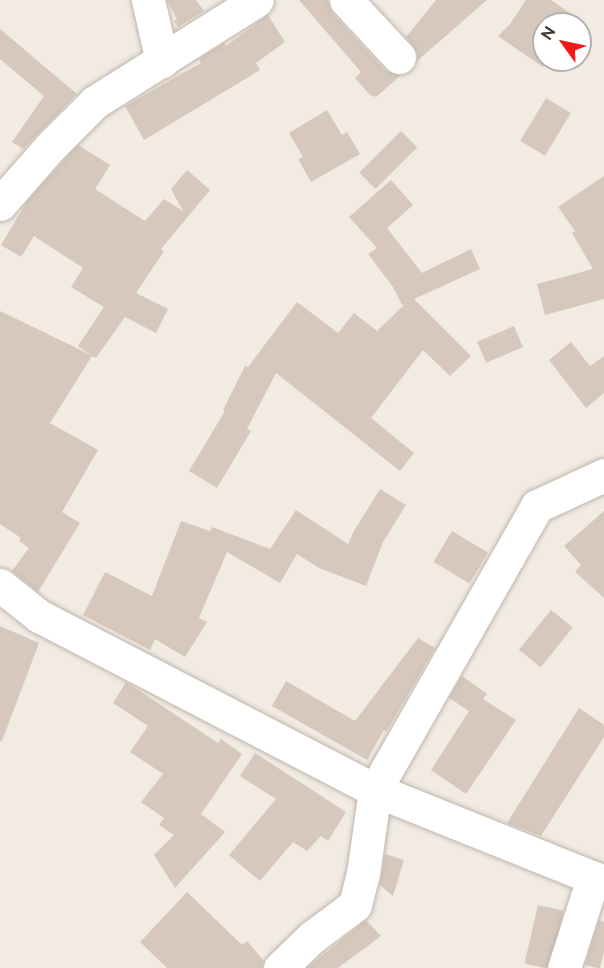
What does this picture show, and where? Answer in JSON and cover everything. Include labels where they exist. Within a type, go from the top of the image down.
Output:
[{"type":"street","points":[[148,0],[162,61]]},
{"type":"street","points":[[0,204],[51,146],[95,102],[257,0]]},
{"type":"street","points":[[346,0],[399,57]]},
{"type":"street","points":[[280,968],[311,938],[356,905],[363,874],[375,790],[537,506],[604,475]]},
{"type":"street","points":[[0,585],[39,616],[375,790],[598,880],[564,968]]},
{"type":"building","points":[[167,0],[196,0],[204,11],[178,27],[174,21],[177,19]]},
{"type":"building","points":[[299,0],[328,0],[332,13],[385,70],[401,75],[376,97],[370,95],[355,78],[361,72]]},
{"type":"building","points":[[436,0],[487,0],[417,61],[417,52],[406,37]]},
{"type":"building","points":[[526,0],[551,0],[568,12],[532,12],[532,59],[498,36],[510,24]]},
{"type":"building","points":[[268,15],[285,42],[256,63],[260,70],[144,140],[125,106],[201,63],[199,59],[224,43],[226,46]]},
{"type":"building","points":[[0,29],[77,94],[23,149],[12,142],[44,96],[0,59]]},
{"type":"building","points":[[546,98],[571,113],[545,156],[520,141]]},
{"type":"building","points":[[327,110],[342,135],[347,132],[360,154],[311,182],[298,159],[303,157],[289,133]]},
{"type":"building","points":[[401,131],[417,147],[376,189],[359,173]]},
{"type":"building","points":[[78,145],[110,165],[95,189],[145,221],[164,199],[183,211],[171,189],[187,170],[210,190],[161,249],[164,251],[136,293],[168,309],[156,333],[125,317],[96,358],[92,356],[50,423],[98,450],[62,512],[80,523],[38,592],[12,571],[29,548],[19,541],[21,538],[0,524],[0,311],[91,355],[78,346],[104,307],[71,287],[83,268],[34,236],[21,257],[1,245],[28,200]]},
{"type":"building","points":[[604,176],[604,299],[545,315],[537,284],[593,269],[572,233],[575,231],[558,207]]},
{"type":"building","points":[[391,180],[413,205],[387,228],[422,273],[471,249],[480,269],[414,299],[471,356],[450,376],[423,350],[371,418],[414,453],[400,471],[276,373],[247,429],[251,431],[217,488],[189,471],[225,411],[223,410],[245,366],[248,367],[297,302],[338,333],[354,313],[377,331],[405,304],[402,305],[393,287],[368,254],[377,248],[349,217]]},
{"type":"building","points":[[514,326],[523,347],[486,363],[477,342]]},
{"type":"building","points":[[571,342],[590,366],[604,356],[604,393],[586,408],[549,360]]},
{"type":"building","points":[[380,489],[406,505],[383,542],[366,586],[319,568],[297,554],[280,583],[227,552],[199,618],[207,622],[185,657],[155,639],[150,650],[83,615],[105,572],[152,596],[181,521],[210,531],[212,527],[270,549],[296,510],[348,544]]},
{"type":"building","points":[[604,511],[604,598],[575,572],[581,565],[564,546]]},
{"type":"building","points":[[452,531],[488,553],[469,583],[433,562]]},
{"type":"building","points":[[551,610],[573,628],[541,667],[519,650]]},
{"type":"building","points":[[0,626],[39,643],[2,741],[0,741]]},
{"type":"building","points":[[418,638],[435,648],[367,760],[272,706],[286,681],[355,721]]},
{"type":"building","points":[[462,676],[487,694],[483,699],[516,720],[466,794],[431,770],[469,711],[449,698]]},
{"type":"building","points":[[126,682],[218,743],[221,739],[242,754],[201,814],[225,832],[175,888],[154,855],[174,835],[159,825],[164,818],[141,802],[163,774],[130,752],[148,726],[113,703]]},
{"type":"building","points":[[579,708],[604,725],[604,737],[541,836],[507,823]]},
{"type":"building","points":[[255,753],[346,812],[328,841],[321,836],[307,851],[293,842],[260,881],[229,855],[276,799],[240,776]]},
{"type":"building","points":[[385,854],[404,860],[393,896],[380,885]]},
{"type":"building","points":[[187,892],[242,945],[247,941],[263,960],[262,968],[167,968],[140,942]]},
{"type":"building","points":[[538,905],[563,911],[550,968],[525,963]]},
{"type":"building","points":[[366,920],[381,936],[338,968],[307,968]]},
{"type":"building","points":[[599,920],[604,922],[604,952],[600,968],[597,968],[585,965]]}]
